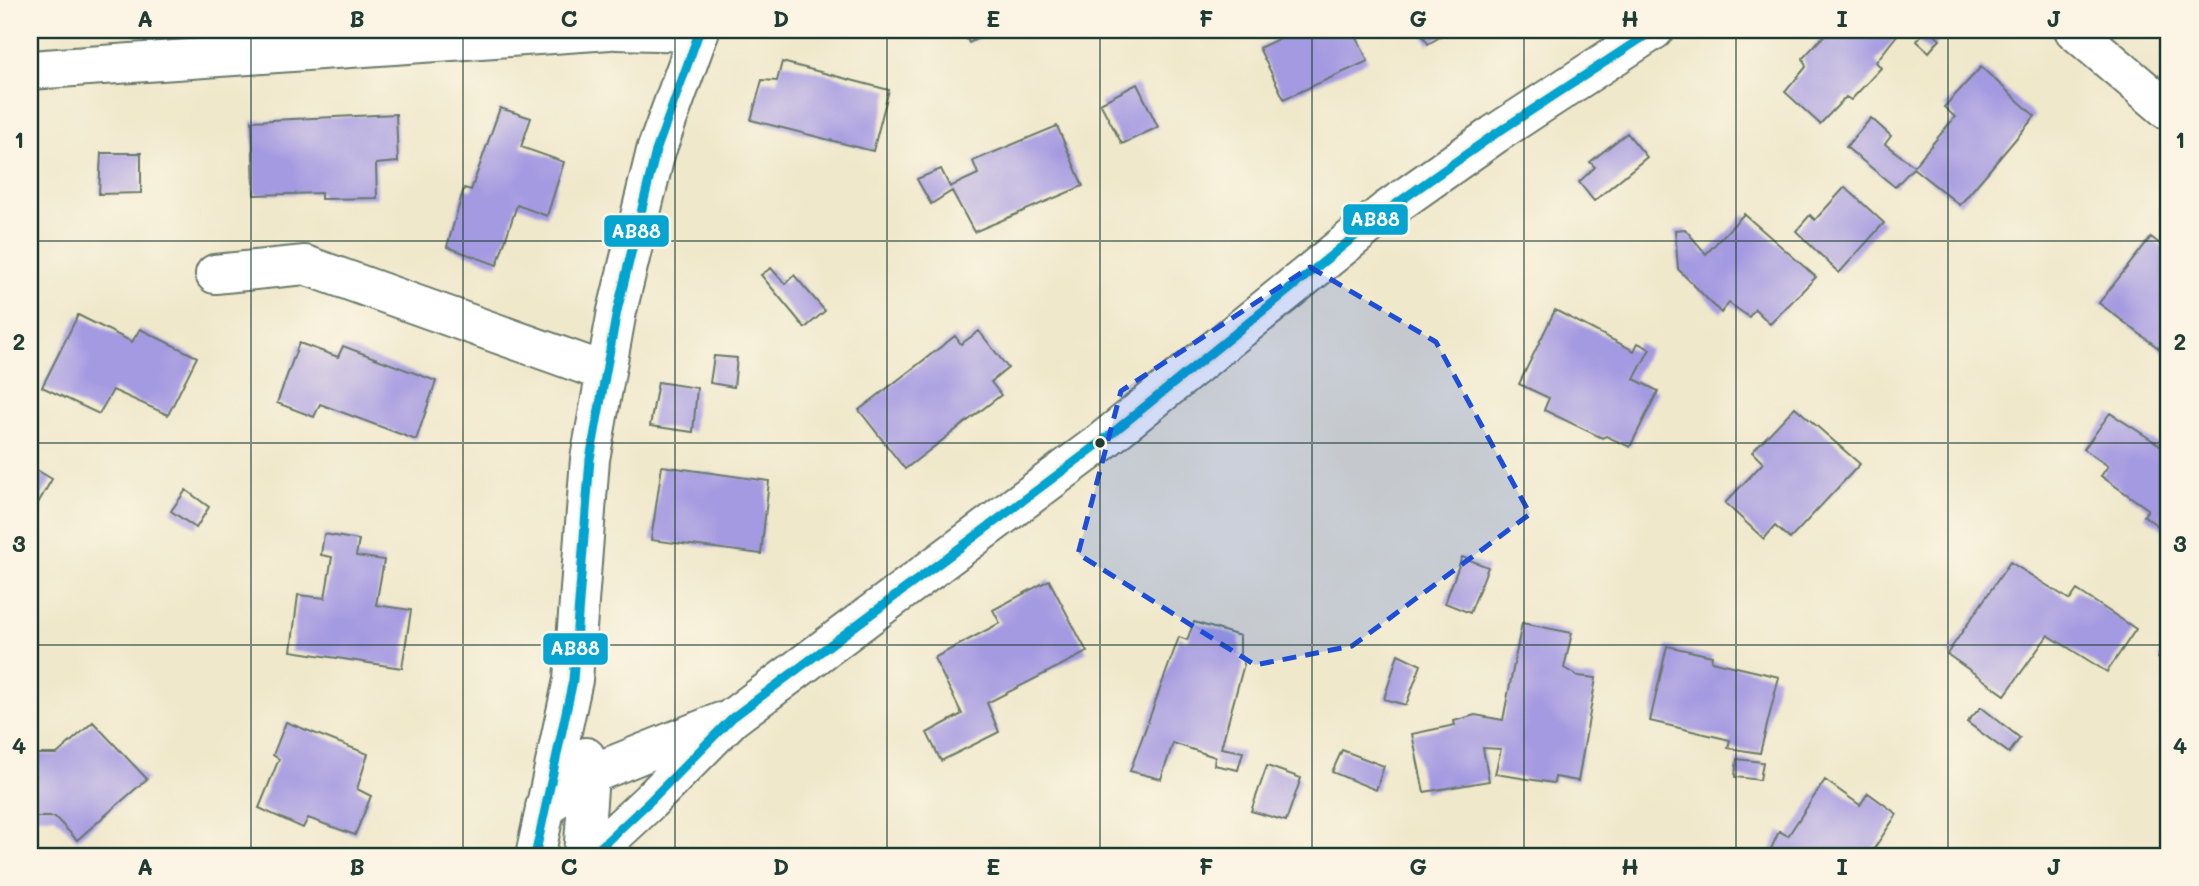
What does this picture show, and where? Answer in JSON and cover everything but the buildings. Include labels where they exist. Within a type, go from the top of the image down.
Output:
[{"type":"street","points":[[30,70],[610,30]]},
{"type":"street","points":[[535,856],[573,680],[590,459],[617,311],[656,151],[699,31],[616,30]]},
{"type":"street","points":[[591,856],[733,718],[1100,443],[1386,211],[1495,134],[1654,30]]},
{"type":"street","points":[[2074,30],[2169,111]]},
{"type":"street","points":[[215,274],[305,265],[605,372]]},
{"type":"street","points":[[573,680],[589,775],[583,856]]},
{"type":"street","points":[[545,807],[589,775],[733,718]]},
{"type":"highlighted area","points":[[1310,267],[1436,342],[1530,514],[1352,646],[1255,665],[1078,554],[1121,391]]},
{"type":"transit line","name":"AB88","points":[[535,856],[573,680],[590,459],[617,311],[656,151],[700,30]]},
{"type":"transit line","name":"AB88","points":[[591,856],[732,718],[1100,443],[1386,211],[1495,134],[1654,30]]}]
